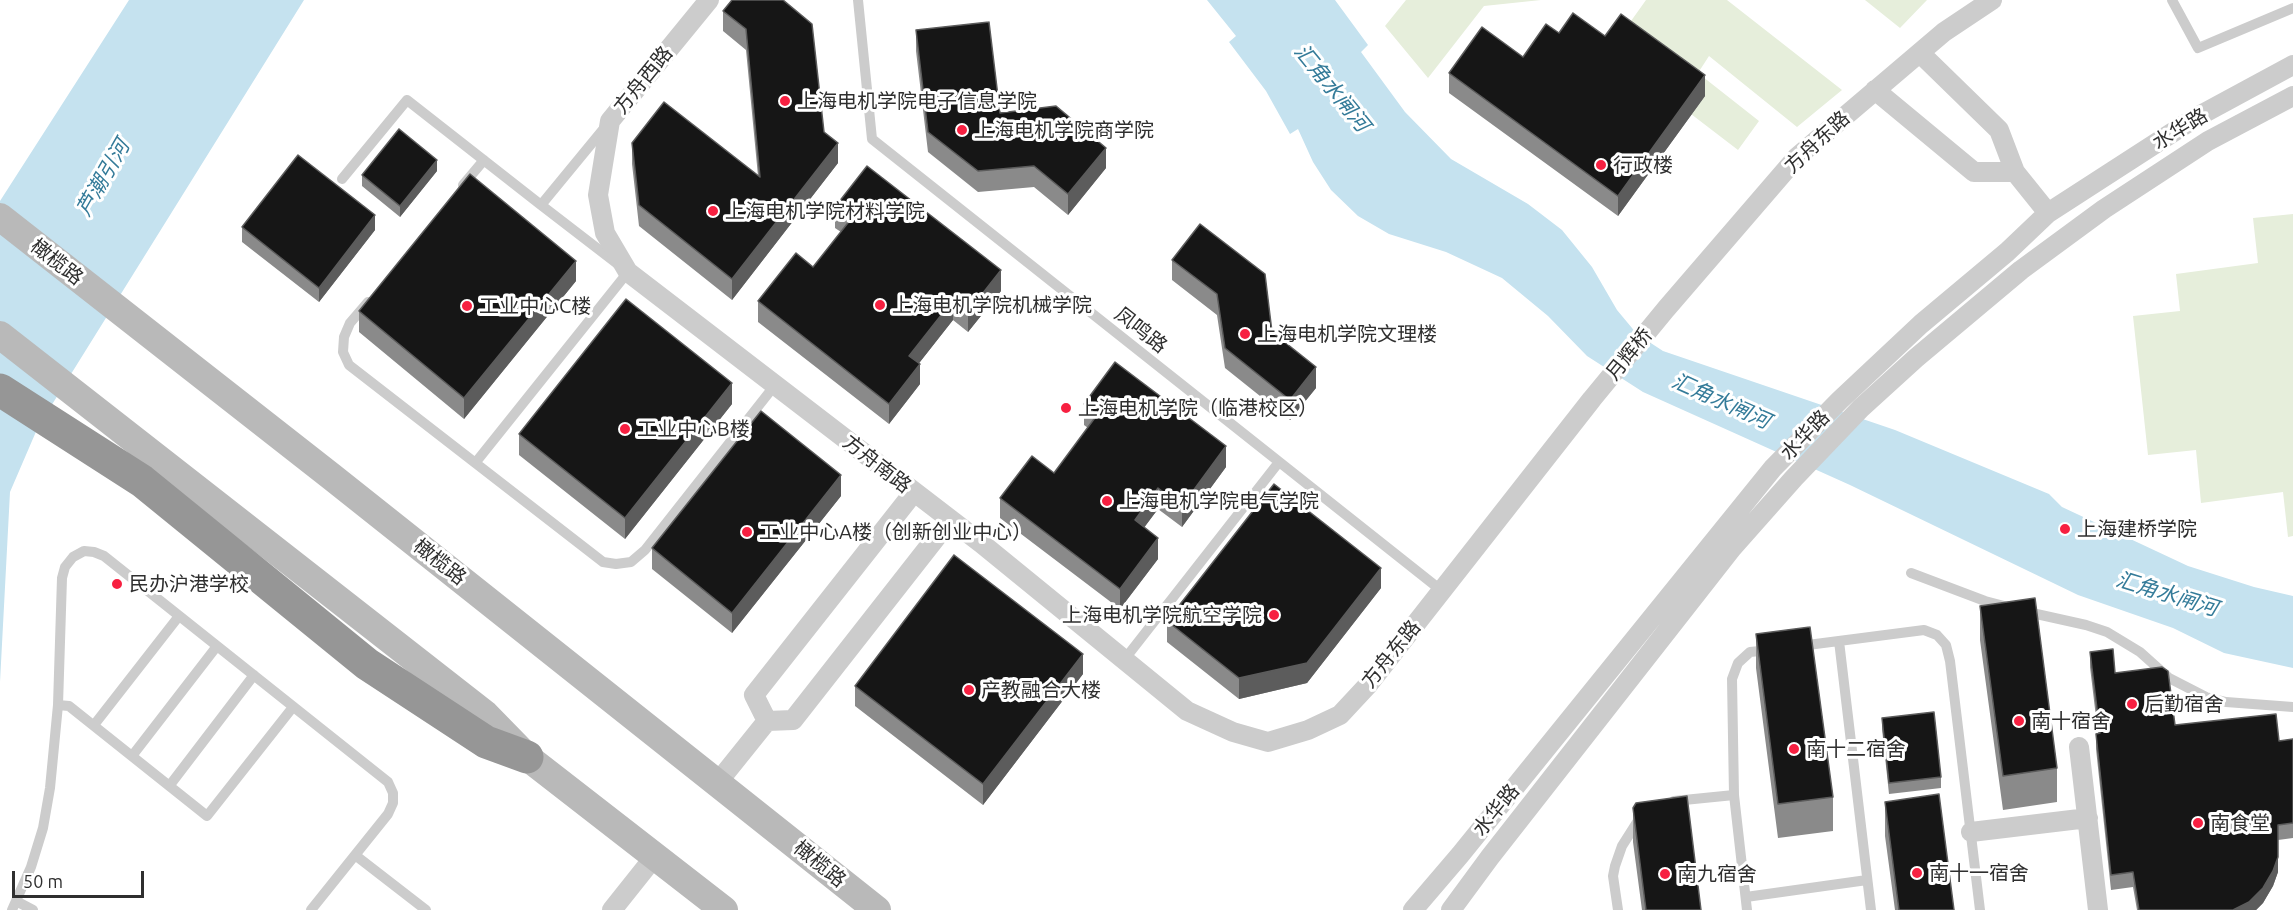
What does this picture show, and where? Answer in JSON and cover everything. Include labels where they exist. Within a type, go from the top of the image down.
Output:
[{"type":"highway","points":[[0,390],[142,482],[367,664],[486,742],[527,757]]},
{"type":"main road","name":"橄榄路","points":[[0,217],[718,782],[877,910]]},
{"type":"main road","points":[[0,335],[485,714],[527,757],[724,910]]},
{"type":"street","name":"方舟西路","points":[[628,272],[605,233],[598,195],[610,121],[709,0]]},
{"type":"street","name":"方舟东路","points":[[1666,309],[1797,157],[1944,32],[1992,0]]},
{"type":"street","points":[[1920,52],[1999,130],[2015,172],[2048,213]]},
{"type":"street","name":"水华路","points":[[1413,910],[1468,846],[1773,468],[1840,400],[1921,324],[2007,252],[2048,213],[2195,118],[2293,64]]},
{"type":"street","points":[[1875,90],[1974,172],[2015,172]]},
{"type":"street","name":"水华路","points":[[1451,910],[1725,556],[1794,478],[1861,408],[1916,358],[2021,270],[2104,209],[2208,141],[2293,96]]},
{"type":"street","name":"方舟南路","points":[[628,272],[981,543],[1124,660]]},
{"type":"street","name":"月辉桥","points":[[1592,399],[1666,309]]},
{"type":"street","name":"方舟东路","points":[[1124,660],[1187,711],[1233,732],[1268,742],[1308,730],[1340,715],[1367,686],[1592,399]]},
{"type":"street","points":[[767,721],[754,695],[914,492]]},
{"type":"street","points":[[718,782],[767,721],[793,720],[949,520]]},
{"type":"street","points":[[2079,747],[2098,910]]},
{"type":"street","points":[[1971,832],[2088,818]]},
{"type":"street","points":[[612,910],[655,856]]},
{"type":"lane","name":"凤鸣路","points":[[858,0],[872,139],[1442,591]]},
{"type":"lane","points":[[2172,0],[2198,48],[2293,8]]},
{"type":"lane","points":[[342,179],[407,100],[628,272],[476,462]]},
{"type":"lane","points":[[541,205],[610,121]]},
{"type":"lane","points":[[454,196],[484,160]]},
{"type":"lane","points":[[372,296],[350,323],[344,337],[344,352],[349,365],[603,562],[616,564],[631,562],[645,550],[775,385]]},
{"type":"lane","points":[[1124,660],[1280,462]]},
{"type":"lane","points":[[33,910],[14,905],[31,867],[43,828],[50,788],[58,705],[62,578],[65,567],[73,557],[84,551],[104,556],[388,782],[393,793],[393,803],[388,814],[311,910]]},
{"type":"lane","points":[[1911,573],[1984,601],[2037,615],[2086,624],[2107,632],[2140,652],[2169,678],[2206,698],[2226,702],[2293,707]]},
{"type":"lane","points":[[94,725],[179,616]]},
{"type":"lane","points":[[1747,910],[1734,795],[1732,679],[1738,663],[1750,652],[1924,630],[1937,635],[1946,645],[1950,661],[1980,910]]},
{"type":"lane","points":[[1839,640],[1871,910]]},
{"type":"lane","points":[[132,756],[217,646]]},
{"type":"lane","points":[[170,785],[254,675]]},
{"type":"lane","points":[[58,705],[69,706],[207,816],[293,707]]},
{"type":"lane","points":[[1664,804],[1734,795]]},
{"type":"lane","points":[[1618,910],[1613,876],[1617,857],[1637,820],[1652,809]]},
{"type":"lane","points":[[355,855],[426,910]]},
{"type":"lane","points":[[1746,897],[1867,880]]},
{"type":"green space","points":[[1406,0],[1541,0],[1484,6],[1428,78],[1385,26]]},
{"type":"green space","points":[[1646,0],[1727,0],[1842,90],[1797,127],[1709,56],[1698,73],[1759,121],[1738,150],[1691,114],[1704,96],[1621,35]]},
{"type":"green space","points":[[1865,0],[1927,0],[1900,28]]},
{"type":"green space","points":[[2293,214],[2293,536],[2288,537],[2283,492],[2201,503],[2196,450],[2148,455],[2133,316],[2180,311],[2176,274],[2258,263],[2253,218]]},
{"type":"water","name":"芦潮引河","points":[[129,0],[304,0],[38,427],[10,492],[0,682],[0,201]]},
{"type":"water","name":"汇角水闸河","points":[[1207,0],[1335,0],[1368,45],[1361,52],[1405,112],[1451,159],[1528,204],[1562,230],[1592,267],[1617,310],[1637,334],[1663,351],[1895,430],[2049,494],[2062,507],[2188,566],[2254,587],[2293,596],[2293,668],[2224,653],[2173,628],[2078,595],[1850,485],[1643,392],[1587,356],[1548,316],[1502,278],[1446,252],[1389,234],[1358,216],[1331,190],[1313,162],[1298,129],[1290,134],[1266,91],[1229,42],[1236,36]]},
{"type":"building","points":[[732,0],[783,0],[812,24],[824,132],[838,143],[732,279],[639,205],[632,143],[664,102],[760,177],[746,29],[723,11]]},
{"type":"building","name":"行政楼","points":[[1573,13],[1605,36],[1621,14],[1705,75],[1618,196],[1449,73],[1482,27],[1523,57],[1546,24],[1559,33]]},
{"type":"building","name":"上海电机学院商学院","points":[[989,22],[1000,113],[1056,106],[1106,148],[1068,194],[1034,166],[978,171],[928,132],[916,30]]},
{"type":"building","points":[[399,129],[437,160],[400,206],[362,175]]},
{"type":"building","points":[[298,155],[375,215],[319,288],[242,227]]},
{"type":"building","name":"上海电机学院机械学院","points":[[867,166],[1001,270],[968,312],[953,300],[909,356],[920,364],[889,404],[758,301],[796,253],[813,267],[851,219],[835,207]]},
{"type":"building","name":"工业中心C楼","points":[[470,174],[576,261],[464,398],[359,311]]},
{"type":"building","name":"上海电机学院文理楼","points":[[1200,224],[1265,274],[1272,332],[1316,367],[1290,400],[1225,348],[1217,294],[1172,260]]},
{"type":"building","name":"工业中心B楼","points":[[626,299],[732,383],[625,518],[519,434]]},
{"type":"building","name":"上海电机学院电气学院","points":[[1115,362],[1226,446],[1182,506],[1158,488],[1135,520],[1158,538],[1120,589],[1000,498],[1032,456],[1054,473],[1097,415],[1084,404]]},
{"type":"building","name":"工业中心A楼（创新创业中心）","points":[[761,411],[841,475],[732,613],[652,548]]},
{"type":"building","name":"上海电机学院航空学院","points":[[1274,484],[1381,568],[1307,663],[1239,678],[1167,621]]},
{"type":"building","name":"产教融合大楼","points":[[954,555],[1083,654],[983,784],[855,686]]},
{"type":"building","name":"南十宿舍","points":[[2035,598],[2057,768],[2003,776],[1980,606]]},
{"type":"building","name":"南十二宿舍","points":[[1810,627],[1833,797],[1778,804],[1756,634]]},
{"type":"building","name":"南食堂","points":[[2113,649],[2115,673],[2162,667],[2168,671],[2175,725],[2276,714],[2279,741],[2293,739],[2293,823],[2278,825],[2278,857],[2263,888],[2249,902],[2233,910],[2139,910],[2133,872],[2111,875],[2096,734],[2100,733],[2090,652]]},
{"type":"building","points":[[1934,712],[1941,777],[1889,783],[1882,718]]},
{"type":"building","name":"南十一宿舍","points":[[1939,794],[1954,910],[1899,910],[1885,802]]},
{"type":"building","name":"南九宿舍","points":[[1687,796],[1701,910],[1646,910],[1633,808],[1636,803]]},
{"type":"place","name":"上海电机学院电子信息学院","points":[[785,101]]},
{"type":"place","name":"上海电机学院商学院","points":[[962,130]]},
{"type":"place","name":"行政楼","points":[[1601,165]]},
{"type":"place","name":"上海电机学院材料学院","points":[[713,211]]},
{"type":"place","name":"上海电机学院机械学院","points":[[880,305]]},
{"type":"place","name":"工业中心C楼","points":[[467,306]]},
{"type":"place","name":"上海电机学院文理楼","points":[[1245,334]]},
{"type":"place","name":"上海电机学院（临港校区）","points":[[1066,408]]},
{"type":"place","name":"工业中心B楼","points":[[625,429]]},
{"type":"place","name":"上海电机学院电气学院","points":[[1107,501]]},
{"type":"place","name":"上海建桥学院","points":[[2065,529]]},
{"type":"place","name":"工业中心A楼（创新创业中心）","points":[[747,532]]},
{"type":"place","name":"民办沪港学校","points":[[117,584]]},
{"type":"place","name":"上海电机学院航空学院","points":[[1274,615]]},
{"type":"place","name":"产教融合大楼","points":[[969,690]]},
{"type":"place","name":"后勤宿舍","points":[[2132,704]]},
{"type":"place","name":"南十宿舍","points":[[2019,721]]},
{"type":"place","name":"南十二宿舍","points":[[1794,749]]},
{"type":"place","name":"南食堂","points":[[2198,823]]},
{"type":"place","name":"南十一宿舍","points":[[1917,873]]},
{"type":"place","name":"南九宿舍","points":[[1665,874]]}]
